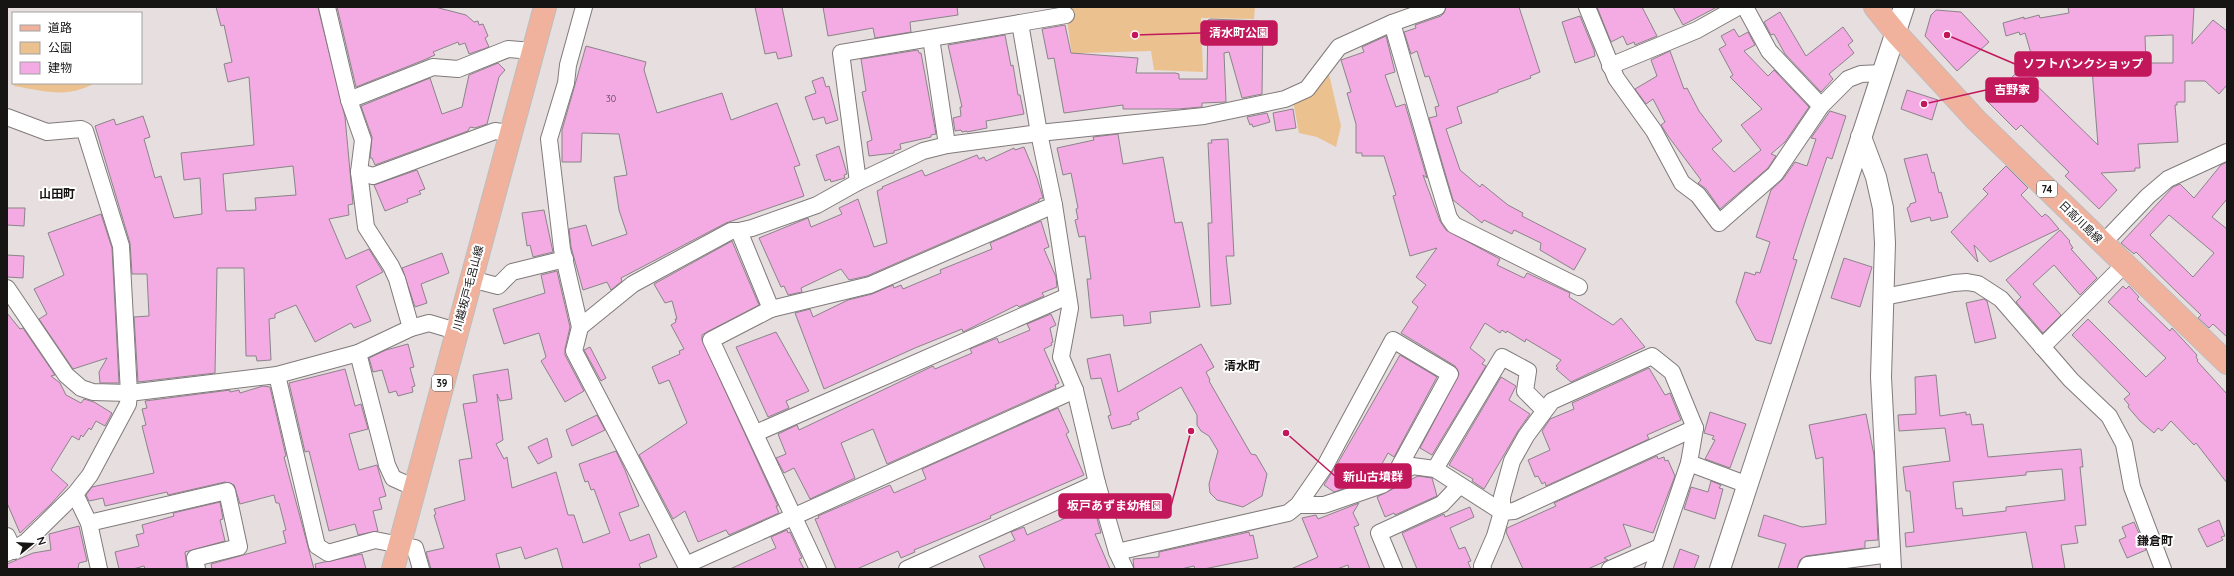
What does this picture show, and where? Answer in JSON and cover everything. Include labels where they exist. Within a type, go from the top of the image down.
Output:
[{"type":"main road","name":"川越坂戸毛呂山線","points":[[393,569],[456,331],[545,7]]},
{"type":"main road","name":"日高川島線","points":[[1875,7],[1896,33],[1976,120],[2227,363]]},
{"type":"street","points":[[327,7],[349,100],[363,140],[359,172],[366,227],[394,272],[410,328]]},
{"type":"street","points":[[584,7],[568,65],[566,83],[549,139],[562,249],[580,327],[574,351],[687,567],[1075,390]]},
{"type":"street","points":[[580,327],[633,284],[731,231],[739,231],[817,205],[858,182],[923,151],[947,145],[1039,133],[1204,116],[1285,99],[1307,89],[1339,47],[1392,23],[1437,7]]},
{"type":"street","points":[[1587,7],[1616,78],[1654,131],[1682,183],[1698,195],[1719,223],[1775,174],[1821,106],[1848,79],[1861,74],[1882,73]]},
{"type":"street","points":[[1610,66],[1696,30],[1738,7]]},
{"type":"street","points":[[1745,7],[1769,51],[1821,106]]},
{"type":"street","points":[[1720,569],[1904,7]]},
{"type":"street","points":[[858,182],[841,53],[1066,15]]},
{"type":"street","points":[[1020,23],[1039,133],[1054,205],[1070,308],[1061,357],[1075,390],[1117,552],[1125,569]]},
{"type":"street","points":[[1392,23],[1449,218],[1454,225],[1579,287]]},
{"type":"street","points":[[930,38],[947,145]]},
{"type":"street","points":[[349,100],[433,67],[458,69],[508,48],[533,51]]},
{"type":"street","points":[[7,117],[47,132],[80,129],[85,131],[121,246],[129,393],[128,404],[90,475],[75,494],[26,542],[9,547]]},
{"type":"street","points":[[359,172],[373,176],[495,131],[510,133]]},
{"type":"street","points":[[1806,569],[1808,565],[1890,562],[1881,377],[1884,297],[1883,208],[1876,177],[1862,137]]},
{"type":"street","points":[[2103,243],[2148,196],[2168,179],[2227,152]]},
{"type":"street","points":[[818,569],[756,433],[711,340],[771,309],[870,285],[1054,205]]},
{"type":"street","points":[[739,231],[771,309]]},
{"type":"street","points":[[471,279],[498,286],[512,272],[565,259]]},
{"type":"street","points":[[2042,348],[2125,264]]},
{"type":"street","points":[[1884,297],[1954,283],[1978,284],[2001,299],[2042,348],[2109,416],[2124,444],[2132,487],[2163,569]]},
{"type":"street","points":[[7,288],[66,375],[81,388],[93,392],[129,393],[277,375],[358,353],[410,328],[429,323],[456,331]]},
{"type":"street","points":[[756,433],[1068,296]]},
{"type":"street","points":[[1117,552],[1288,513],[1298,505],[1325,466],[1393,340],[1450,374],[1392,478]]},
{"type":"street","points":[[358,353],[387,465],[393,478],[415,488]]},
{"type":"street","points":[[1483,569],[1482,566],[1495,536],[1502,512],[1502,497],[1512,462],[1526,436],[1544,410],[1552,401],[1652,356],[1672,372],[1695,428],[1689,463],[1653,569]]},
{"type":"street","points":[[1435,470],[1502,357],[1528,371],[1525,391],[1544,410]]},
{"type":"street","points":[[277,375],[317,546],[328,553],[375,540],[400,544],[415,548],[421,569]]},
{"type":"street","points":[[1298,505],[1324,505],[1382,485],[1412,466],[1435,470],[1502,512],[1514,511],[1695,428]]},
{"type":"street","points":[[1689,463],[1748,485]]},
{"type":"street","points":[[907,569],[1098,483]]},
{"type":"street","points":[[1394,569],[1378,533],[1442,504],[1459,486]]},
{"type":"street","points":[[88,523],[227,491],[239,547],[195,558],[197,569]]},
{"type":"street","points":[[75,494],[88,523],[100,569]]},
{"type":"street","points":[[1610,569],[1660,547]]},
{"type":"green space","points":[[1065,7],[1255,7],[1254,19],[1201,18],[1203,72],[1154,70],[1151,51],[1084,53],[1072,55]]},
{"type":"green space","points":[[1328,70],[1341,126],[1336,147],[1317,137],[1299,133],[1293,101]]},
{"type":"green space","points":[[14,84],[93,84],[74,91],[65,92],[46,91],[14,86]]},
{"type":"building","points":[[216,7],[318,7],[345,117],[353,204],[348,205],[349,215],[329,219],[346,259],[369,249],[383,272],[356,286],[371,321],[354,328],[351,323],[315,342],[296,305],[275,314],[275,318],[269,319],[271,360],[257,361],[256,356],[246,356],[244,268],[217,268],[215,373],[138,382],[134,317],[149,316],[147,274],[132,274],[130,243],[95,126],[114,119],[116,125],[143,116],[150,137],[144,139],[155,178],[161,176],[174,218],[202,214],[200,178],[184,180],[181,153],[254,145],[249,77],[228,82],[224,64],[232,62],[224,25],[221,26]],"holes":[[[293,166],[296,195],[255,198],[256,210],[226,211],[223,174]]]},
{"type":"building","points":[[337,7],[435,7],[466,15],[474,22],[478,21],[479,25],[483,24],[488,36],[485,38],[489,47],[469,54],[465,43],[459,45],[458,42],[433,52],[435,55],[424,60],[356,87]]},
{"type":"building","points":[[755,7],[782,7],[792,56],[778,59],[776,52],[765,54]]},
{"type":"building","points":[[823,7],[957,7],[958,15],[910,22],[911,32],[875,38],[873,28],[828,36]]},
{"type":"building","points":[[1446,7],[1519,7],[1540,72],[1530,76],[1531,78],[1498,90],[1498,92],[1457,107],[1462,123],[1446,129],[1460,170],[1480,187],[1482,184],[1508,205],[1523,213],[1522,216],[1586,249],[1574,270],[1540,250],[1541,243],[1514,230],[1512,234],[1484,220],[1482,223],[1453,200],[1429,118],[1437,116],[1435,107],[1439,106],[1429,76],[1425,77],[1417,51],[1411,54],[1404,32],[1416,28],[1415,25],[1441,16]]},
{"type":"building","points":[[1597,7],[1642,7],[1657,36],[1635,45],[1634,42],[1627,45],[1623,36],[1611,42]]},
{"type":"building","points":[[1673,7],[1717,7],[1683,25]]},
{"type":"building","points":[[2068,7],[2194,7],[2192,44],[2213,20],[2227,31],[2227,85],[2219,94],[2205,81],[2185,81],[2185,102],[2177,102],[2177,105],[2175,105],[2178,142],[2138,144],[2140,168],[2135,168],[2135,171],[2101,173],[2117,190],[2099,209],[2065,176],[2069,172],[2021,125],[2016,130],[1988,102],[2017,72],[2015,64],[2020,69],[2032,57],[2025,33],[2020,35],[2019,32],[2006,36],[2003,23],[2024,17],[2024,19],[2039,15],[2040,18],[2069,13]],"holes":[[[2173,35],[2173,63],[2146,63],[2145,36]],[[2064,68],[2092,69],[2098,145],[2029,78]]]},
{"type":"building","points":[[1936,10],[1961,12],[1989,42],[1957,71],[1925,36],[1931,15]]},
{"type":"building","points":[[1780,12],[1806,56],[1843,27],[1853,41],[1848,45],[1854,53],[1829,74],[1833,79],[1821,92],[1785,54],[1774,34],[1771,35],[1764,22]]},
{"type":"building","points":[[1580,16],[1595,56],[1575,63],[1562,22]]},
{"type":"building","points":[[1208,20],[1259,21],[1258,23],[1263,23],[1262,94],[1242,98],[1229,52],[1224,53],[1226,102],[1202,103],[1202,107],[1178,109],[1123,109],[1123,105],[1064,113],[1054,58],[1048,59],[1042,29],[1065,25],[1071,53],[1138,58],[1136,73],[1175,73],[1179,74],[1179,79],[1207,79]]},
{"type":"building","points":[[1734,29],[1739,37],[1748,32],[1755,45],[1744,51],[1768,76],[1774,70],[1809,107],[1785,142],[1771,154],[1776,156],[1768,168],[1720,209],[1706,189],[1698,183],[1701,180],[1661,125],[1665,122],[1653,99],[1646,104],[1635,89],[1657,76],[1651,60],[1670,51],[1684,89],[1687,88],[1699,111],[1722,141],[1712,149],[1734,172],[1761,150],[1741,125],[1762,109],[1730,77],[1733,75],[1719,49],[1726,45],[1721,36]]},
{"type":"building","points":[[1005,35],[1011,66],[1013,65],[1018,95],[1020,95],[1024,114],[986,121],[987,128],[967,132],[962,132],[961,130],[955,131],[953,118],[961,116],[960,107],[962,107],[948,45]]},
{"type":"building","points":[[1386,36],[1395,72],[1385,75],[1396,107],[1405,104],[1427,178],[1423,175],[1440,221],[1446,230],[1500,259],[1497,265],[1524,278],[1527,273],[1570,293],[1569,297],[1613,325],[1621,318],[1645,347],[1571,382],[1556,369],[1558,368],[1556,366],[1561,360],[1526,339],[1525,342],[1507,331],[1506,333],[1502,330],[1500,333],[1485,323],[1470,348],[1485,360],[1482,364],[1486,366],[1432,455],[1420,448],[1459,374],[1455,366],[1401,333],[1418,307],[1412,302],[1426,285],[1416,277],[1437,248],[1410,256],[1393,196],[1396,195],[1384,156],[1362,156],[1362,153],[1356,153],[1356,124],[1347,93],[1351,92],[1341,60],[1364,52],[1362,47]]},
{"type":"building","points":[[586,46],[646,62],[644,70],[657,113],[722,93],[731,120],[777,103],[800,165],[794,167],[804,196],[726,223],[621,278],[622,281],[611,290],[607,282],[583,290],[571,247],[569,229],[586,225],[592,246],[627,234],[619,210],[614,177],[627,175],[619,134],[582,133],[581,162],[562,162],[562,130]]},
{"type":"building","points":[[918,50],[919,53],[921,53],[936,134],[931,135],[931,137],[900,144],[901,149],[894,151],[894,153],[869,156],[867,142],[872,140],[862,92],[866,91],[861,59]]},
{"type":"building","points":[[498,63],[505,70],[499,77],[487,124],[475,128],[470,127],[468,131],[375,165],[372,158],[370,158],[372,137],[361,106],[430,78],[442,114],[462,107],[469,75]]},
{"type":"building","points":[[823,77],[826,87],[829,86],[838,120],[826,124],[824,117],[813,120],[805,97],[816,93],[812,81]]},
{"type":"building","points":[[1907,90],[1938,100],[1932,120],[1901,109]]},
{"type":"building","points":[[1293,109],[1296,128],[1276,131],[1273,113]]},
{"type":"building","points":[[1830,111],[1846,116],[1832,159],[1827,157],[1806,219],[1793,259],[1797,260],[1771,344],[1756,340],[1736,302],[1745,272],[1755,275],[1756,272],[1760,273],[1770,242],[1756,237],[1771,190],[1783,179],[1795,162],[1807,166],[1816,139],[1811,138]]},
{"type":"building","points":[[1267,113],[1270,122],[1253,127],[1252,124],[1250,125],[1247,117]]},
{"type":"building","points":[[1118,134],[1123,164],[1163,157],[1175,223],[1182,222],[1200,307],[1150,312],[1151,323],[1124,326],[1123,315],[1091,318],[1087,279],[1091,279],[1085,236],[1079,237],[1075,220],[1078,219],[1076,209],[1078,208],[1071,173],[1063,175],[1057,148],[1094,140],[1093,137]]},
{"type":"building","points":[[1228,139],[1234,256],[1226,256],[1231,304],[1211,306],[1208,223],[1212,223],[1208,143],[1212,143],[1211,140]]},
{"type":"building","points":[[839,146],[847,174],[844,175],[845,178],[831,182],[830,179],[825,181],[816,155]]},
{"type":"building","points":[[1024,147],[1037,178],[1043,198],[1039,199],[1039,201],[867,276],[849,280],[841,269],[801,288],[802,292],[788,295],[784,286],[781,287],[759,238],[808,218],[811,227],[842,214],[839,208],[858,199],[874,247],[887,243],[877,191],[883,188],[882,187],[922,170],[925,176],[977,155],[979,159],[984,157],[986,161],[1014,148],[1015,150]]},
{"type":"building","points":[[1927,154],[1932,173],[1934,172],[1939,193],[1941,192],[1948,217],[1931,221],[1930,217],[1911,222],[1907,208],[1910,204],[1916,202],[1904,159]]},
{"type":"building","points":[[2227,162],[2227,199],[2212,217],[2227,229],[2227,337],[2213,324],[2209,328],[2198,318],[2201,315],[2136,252],[2134,254],[2121,243],[2173,187],[2180,184],[2194,198],[2221,165]],"holes":[[[2169,215],[2214,253],[2193,277],[2150,235]]]},
{"type":"building","points":[[2006,166],[2028,188],[2021,195],[2042,217],[2045,214],[2059,229],[1990,262],[1974,245],[1978,262],[1951,232],[1988,194],[1983,189]]},
{"type":"building","points":[[417,170],[425,189],[419,191],[421,194],[407,199],[408,202],[385,211],[374,185]]},
{"type":"building","points":[[7,208],[25,208],[24,226],[7,225]]},
{"type":"building","points":[[544,210],[553,252],[533,257],[530,245],[527,246],[522,213]]},
{"type":"building","points":[[101,214],[112,248],[119,383],[100,383],[99,372],[107,358],[73,369],[39,319],[47,314],[34,289],[64,275],[48,233]]},
{"type":"building","points":[[1041,221],[1049,247],[1044,249],[1056,277],[1057,287],[1042,293],[1044,296],[1019,307],[1017,305],[963,332],[962,329],[915,348],[824,389],[795,313],[810,309],[813,317],[848,300],[872,294],[893,285],[894,288],[901,285],[903,289],[941,273],[940,270],[992,249],[990,243]]},
{"type":"building","points":[[2060,230],[2070,241],[2069,242],[2073,248],[2071,249],[2097,278],[2080,295],[2054,265],[2033,284],[2061,315],[2043,333],[2016,302],[2021,297],[2006,280]]},
{"type":"building","points":[[732,241],[759,305],[702,335],[702,340],[778,506],[776,506],[779,513],[729,535],[726,530],[698,542],[685,511],[673,519],[639,455],[687,423],[669,380],[659,384],[652,367],[680,354],[679,351],[684,349],[671,325],[676,322],[675,319],[677,319],[672,301],[665,303],[654,284]]},
{"type":"building","points":[[442,253],[449,273],[421,284],[427,303],[415,307],[402,268]]},
{"type":"building","points":[[7,255],[24,256],[23,278],[7,277]]},
{"type":"building","points":[[1844,258],[1872,267],[1860,307],[1831,298]]},
{"type":"building","points":[[557,271],[570,327],[565,355],[584,391],[565,402],[541,361],[546,357],[539,333],[504,344],[493,309],[545,293],[541,275]]},
{"type":"building","points":[[2123,286],[2126,289],[2129,286],[2139,297],[2137,299],[2170,331],[2172,328],[2197,355],[2197,361],[2227,394],[2227,483],[2196,443],[2194,445],[2171,421],[2162,431],[2158,428],[2154,433],[2140,421],[2128,407],[2129,405],[2124,399],[2130,394],[2072,335],[2088,319],[2146,377],[2166,358],[2108,302]]},
{"type":"building","points":[[1984,299],[1987,301],[1996,338],[1975,343],[1966,303]]},
{"type":"building","points":[[7,313],[20,329],[23,328],[55,375],[51,376],[60,383],[66,395],[81,403],[84,399],[94,402],[112,413],[105,426],[96,421],[91,430],[89,428],[83,437],[81,435],[79,440],[72,436],[51,470],[68,485],[50,505],[20,533],[7,503]]},
{"type":"building","points":[[1051,314],[1056,325],[1050,328],[1053,342],[1051,343],[1052,345],[1044,349],[1059,383],[1055,385],[1056,388],[887,464],[873,429],[841,443],[855,478],[810,499],[794,468],[784,473],[776,458],[786,454],[778,434],[797,425],[799,430],[933,366],[935,369],[972,353],[970,349],[997,338],[999,343],[1030,330],[1027,324]]},
{"type":"building","points":[[776,332],[809,391],[786,401],[789,408],[768,417],[736,347]]},
{"type":"building","points":[[408,344],[414,367],[410,368],[415,386],[412,387],[413,392],[398,396],[396,391],[389,393],[382,370],[373,372],[369,358],[386,350]]},
{"type":"building","points":[[1201,344],[1214,367],[1206,372],[1210,380],[1209,381],[1251,454],[1256,455],[1267,474],[1262,496],[1243,507],[1217,500],[1210,493],[1209,484],[1218,451],[1209,436],[1201,431],[1197,425],[1197,415],[1181,387],[1137,413],[1139,419],[1131,422],[1131,424],[1112,429],[1108,416],[1111,415],[1101,378],[1091,379],[1087,359],[1110,354],[1118,392]]},
{"type":"building","points":[[590,347],[606,378],[601,381],[584,350]]},
{"type":"building","points":[[1400,355],[1437,377],[1394,457],[1388,453],[1374,478],[1369,479],[1366,473],[1359,483],[1335,468]]},
{"type":"building","points":[[1649,368],[1665,395],[1670,393],[1681,420],[1647,435],[1649,439],[1546,486],[1545,482],[1542,484],[1538,476],[1535,477],[1528,460],[1550,450],[1542,431],[1550,419],[1574,409],[1572,403]]},
{"type":"building","points":[[345,369],[355,406],[361,404],[368,429],[349,434],[359,470],[377,465],[386,496],[379,498],[382,509],[373,511],[378,531],[358,535],[355,524],[329,531],[309,451],[305,452],[289,383]]},
{"type":"building","points":[[508,369],[512,399],[500,401],[497,394],[503,440],[496,444],[504,459],[507,457],[512,488],[556,472],[568,515],[574,515],[583,543],[610,533],[594,489],[591,490],[588,481],[585,482],[579,464],[616,451],[639,506],[619,513],[630,541],[649,534],[657,557],[639,564],[641,569],[563,569],[557,548],[525,559],[521,547],[496,554],[500,569],[431,569],[426,552],[444,548],[434,515],[436,514],[434,509],[465,500],[459,460],[472,458],[463,404],[477,402],[473,375]]},
{"type":"building","points":[[1936,375],[1940,416],[1966,412],[1966,415],[1970,414],[1972,425],[1983,424],[1988,457],[2081,449],[2083,467],[2080,467],[2086,525],[2075,526],[2078,543],[2061,545],[2065,569],[2033,569],[2026,532],[1906,547],[1905,533],[1914,532],[1910,491],[1906,491],[1903,467],[1950,461],[1945,428],[1899,431],[1898,415],[1916,414],[1915,377]],"holes":[[[2062,469],[2065,500],[2006,507],[2006,511],[1963,516],[1962,508],[1956,509],[1953,482],[2026,475],[2026,472]]]},
{"type":"building","points":[[1501,377],[1516,386],[1509,400],[1530,414],[1518,431],[1484,489],[1472,481],[1473,479],[1449,465]]},
{"type":"building","points":[[263,386],[270,387],[286,456],[284,457],[314,569],[212,569],[211,564],[286,543],[283,531],[286,530],[279,503],[276,503],[274,495],[240,504],[234,485],[225,482],[168,495],[167,492],[105,506],[103,498],[89,501],[86,495],[92,487],[154,473],[142,426],[146,425],[142,409],[147,408],[145,401],[230,390],[230,392],[239,390],[240,393]]},
{"type":"building","points":[[1058,408],[1069,432],[1066,434],[1084,475],[990,516],[991,518],[914,550],[915,552],[901,558],[898,551],[857,569],[836,569],[815,519],[819,518],[818,516],[890,485],[894,493],[926,479],[922,469]]},
{"type":"building","points":[[1710,412],[1746,424],[1730,468],[1705,459],[1715,440],[1712,439],[1714,436],[1704,433]]},
{"type":"building","points":[[1866,414],[1874,455],[1878,540],[1865,541],[1865,548],[1806,556],[1800,560],[1797,569],[1778,569],[1786,544],[1758,536],[1764,515],[1802,527],[1826,524],[1823,457],[1816,459],[1809,425]]},
{"type":"building","points":[[597,415],[605,430],[572,446],[566,430]]},
{"type":"building","points":[[547,438],[552,457],[538,464],[528,447]]},
{"type":"building","points":[[1657,456],[1658,459],[1664,457],[1665,461],[1668,460],[1675,476],[1653,533],[1623,524],[1631,546],[1604,558],[1608,560],[1588,569],[1523,569],[1506,532],[1507,528],[1556,506],[1554,503]]},
{"type":"building","points":[[1334,469],[1343,489],[1334,492],[1324,485]]},
{"type":"building","points":[[1418,476],[1432,478],[1437,496],[1395,515],[1394,513],[1385,517],[1377,497]]},
{"type":"building","points":[[1711,481],[1721,485],[1719,488],[1723,489],[1715,519],[1684,509],[1691,487],[1708,492]]},
{"type":"building","points":[[220,502],[223,519],[220,520],[225,541],[185,552],[187,569],[145,569],[144,566],[133,569],[119,569],[115,552],[139,546],[136,535],[144,533],[142,525],[174,516],[173,513]]},
{"type":"building","points":[[1090,502],[1093,504],[1101,533],[1095,534],[1110,569],[985,569],[979,556],[1015,540],[1011,532],[1024,527],[1027,535],[1070,516],[1068,508]]},
{"type":"building","points":[[1359,503],[1353,513],[1359,525],[1354,527],[1370,569],[1349,569],[1348,565],[1337,569],[1291,569],[1318,557],[1302,518],[1316,515],[1318,519]]},
{"type":"building","points":[[1470,507],[1474,517],[1450,528],[1459,549],[1465,547],[1471,561],[1468,562],[1471,569],[1417,569],[1402,533],[1444,514],[1445,517]]},
{"type":"building","points":[[2219,520],[2225,536],[2221,537],[2223,540],[2207,547],[2198,529]]},
{"type":"building","points":[[2134,522],[2146,550],[2127,558],[2119,540],[2126,537],[2122,527]]},
{"type":"building","points":[[79,526],[87,561],[79,563],[78,569],[7,569],[7,564],[33,553],[51,550],[49,534]]},
{"type":"building","points":[[787,530],[788,533],[790,532],[802,558],[799,559],[804,569],[730,569],[776,548],[771,537]]},
{"type":"building","points":[[1249,532],[1250,536],[1253,535],[1258,558],[1204,569],[1195,569],[1194,566],[1181,569],[1134,569],[1133,559],[1159,557],[1159,552]]},
{"type":"building","points":[[1680,549],[1699,556],[1694,569],[1673,569]]},
{"type":"building","points":[[362,554],[366,569],[316,569],[315,564]]},
{"type":"place","name":"清水町公園","points":[[1135,35]]},
{"type":"place","name":"ソフトバンクショップ","points":[[1947,35]]},
{"type":"place","name":"吉野家","points":[[1924,104]]},
{"type":"place","name":"坂戸あずま幼稚園","points":[[1191,431]]},
{"type":"place","name":"新山古墳群","points":[[1286,433]]},
{"type":"district","name":"山田町","points":[[57,193]]},
{"type":"district","name":"清水町","points":[[1242,365]]},
{"type":"district","name":"鎌倉町","points":[[2155,540]]}]
